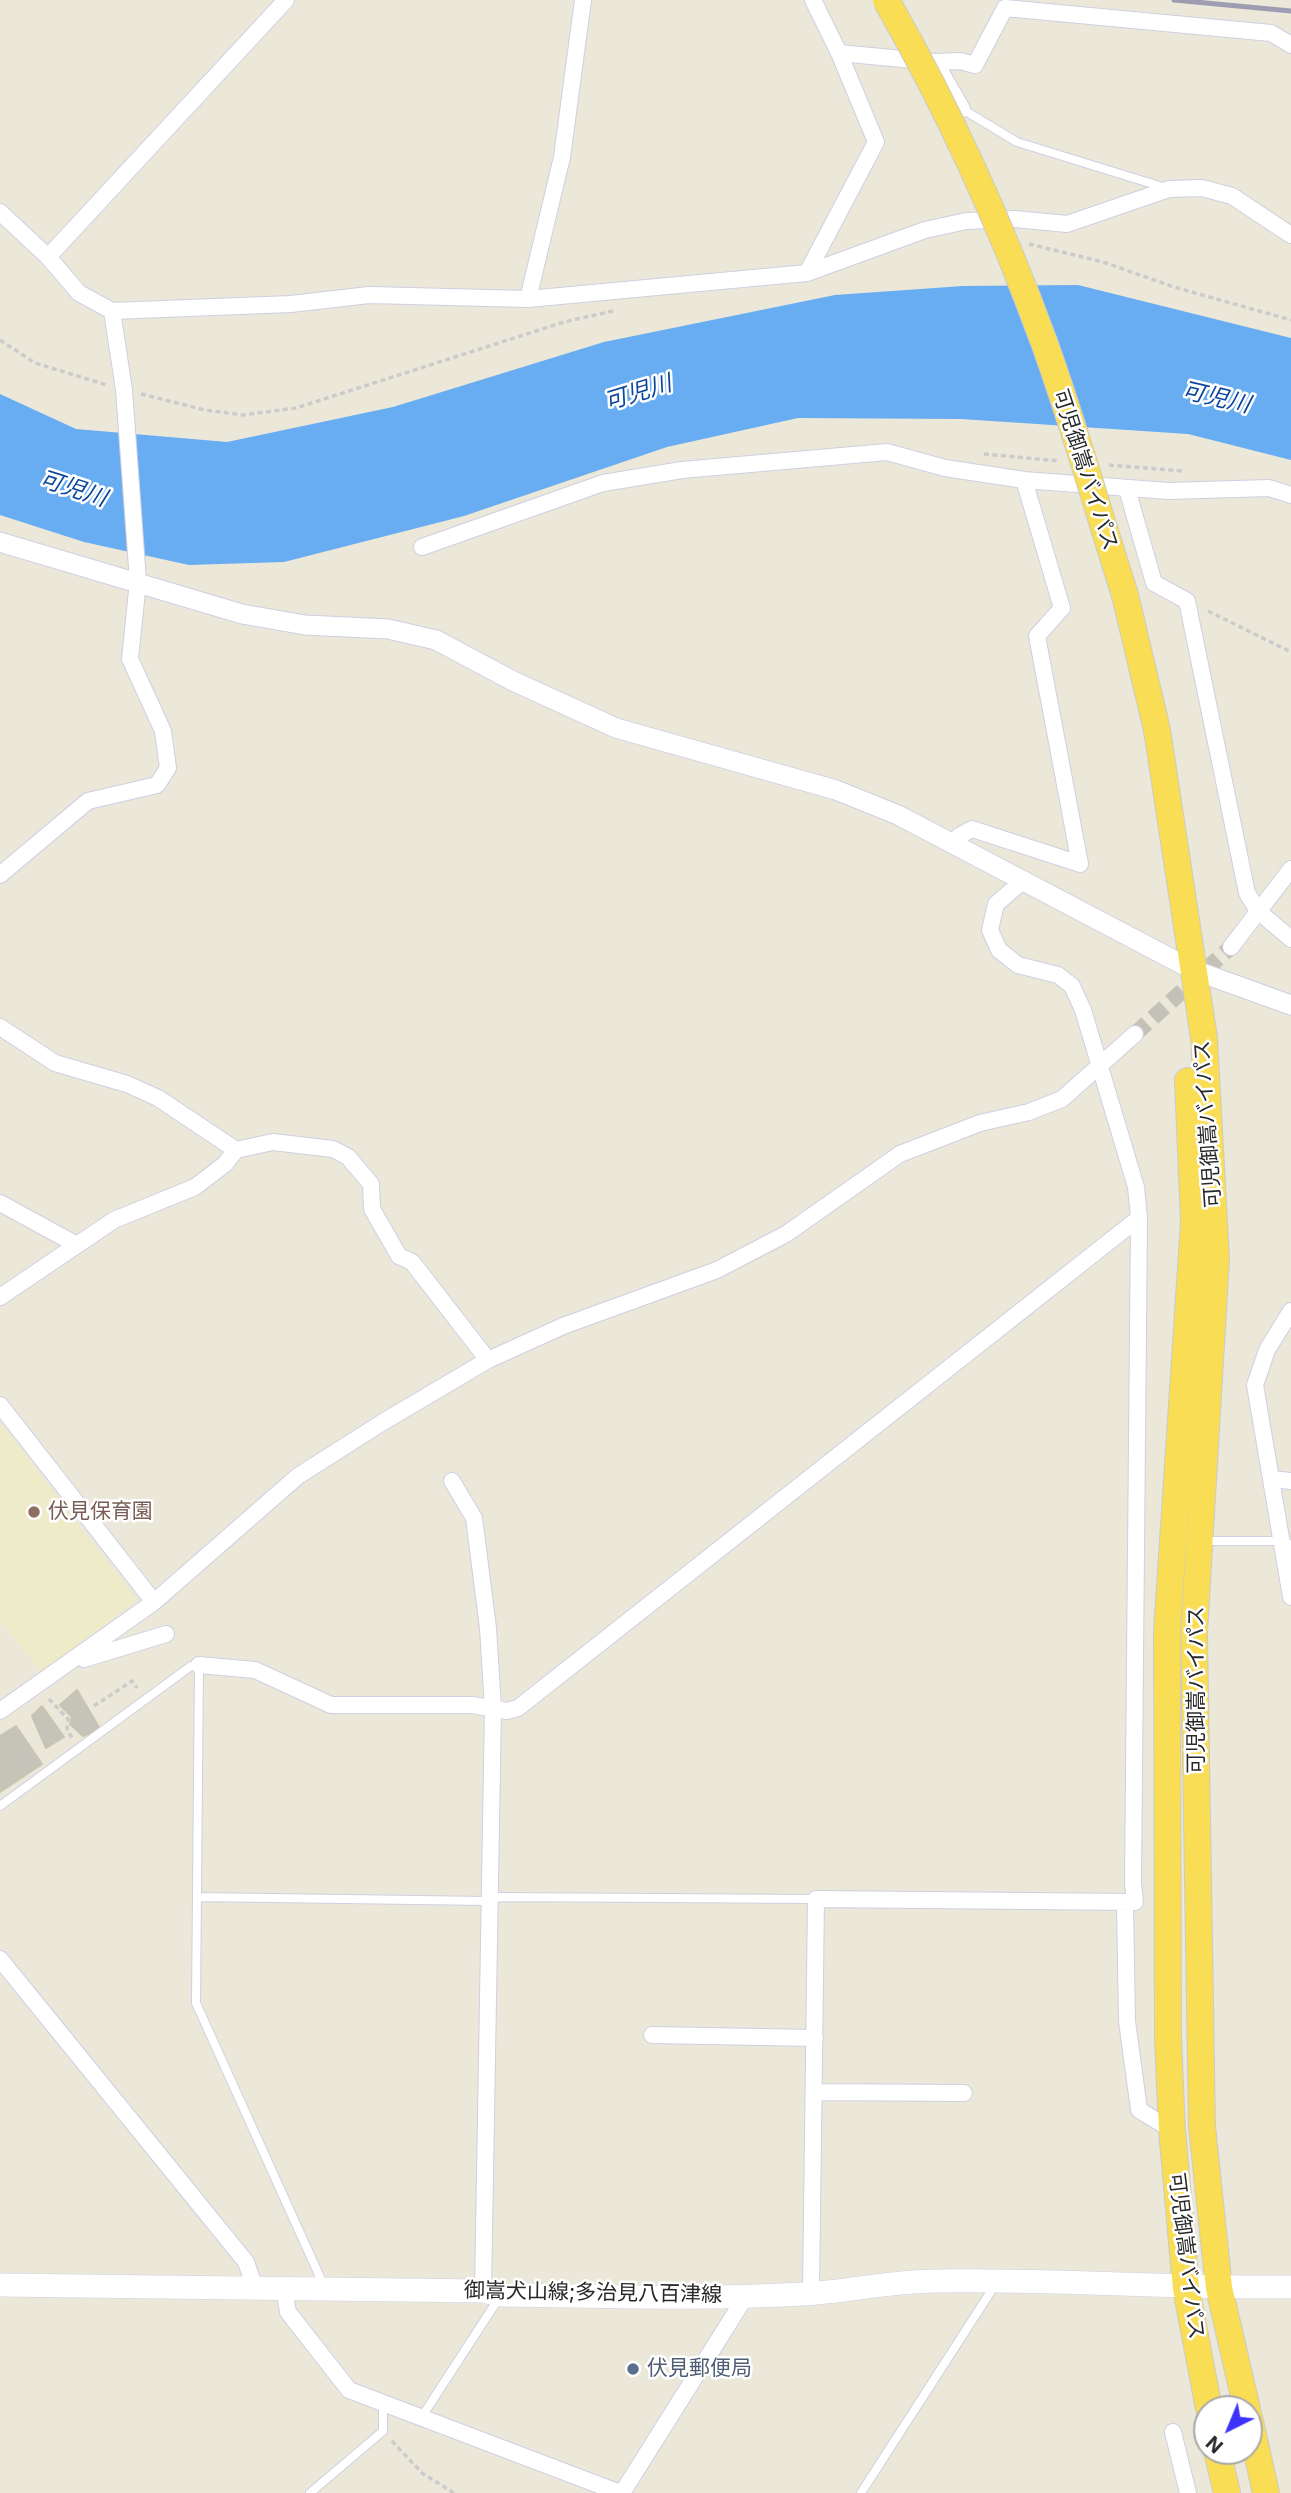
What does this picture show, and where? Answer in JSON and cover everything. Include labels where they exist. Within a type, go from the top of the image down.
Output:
[{"type":"highway","name":"可児御嵩バイパス","points":[[886,0],[948,119],[986,201],[1044,342],[1125,595],[1157,730],[1204,1038],[1216,1259],[1194,1633],[1202,2127],[1219,2288],[1244,2395]]},
{"type":"highway","name":"可児御嵩バイパス","points":[[1192,969],[1187,1039],[1194,1222],[1167,1632],[1168,2040],[1172,2130],[1186,2288],[1206,2395]]},
{"type":"highway","points":[[1220,2465],[1227,2493]]},
{"type":"highway","points":[[1260,2465],[1266,2493]]},
{"type":"main road","name":"御嵩犬山線;多治見八百津線","points":[[0,2285],[746,2296],[811,2294],[934,2281],[1126,2283],[1186,2288],[1291,2287]]},
{"type":"street","points":[[48,257],[286,0]]},
{"type":"street","points":[[528,299],[562,157],[583,0]]},
{"type":"street","points":[[807,273],[876,142],[839,52],[813,0]]},
{"type":"street","points":[[839,52],[935,62],[960,61],[975,65],[1005,8],[1271,33],[1291,45]]},
{"type":"street","points":[[935,62],[962,109]]},
{"type":"street","points":[[0,212],[48,257],[79,293],[112,311],[291,304],[369,295],[528,299],[807,273],[926,230],[978,221],[1015,219],[1067,224],[1169,189],[1202,188],[1232,196],[1291,235]]},
{"type":"street","points":[[0,875],[88,801],[157,785],[168,768],[163,731],[130,659],[138,581],[124,390],[112,311]]},
{"type":"street","points":[[422,547],[603,483],[682,470],[887,453],[945,468],[1024,480],[1168,491],[1269,488],[1291,495]]},
{"type":"street","points":[[956,843],[971,829],[1080,864],[1037,636],[1062,608],[1024,480]]},
{"type":"street","points":[[1127,489],[1154,583],[1187,601],[1239,868],[1247,893],[1258,911],[1291,939]]},
{"type":"street","points":[[0,542],[242,614],[305,625],[388,629],[436,640],[513,681],[616,728],[836,790],[898,815],[956,843],[1192,969],[1291,1004]]},
{"type":"street","points":[[1231,947],[1291,869]]},
{"type":"street","points":[[811,2294],[816,1899],[1135,1902],[1133,1883],[1139,1218],[1136,1187],[1101,1066],[1072,986],[1058,975],[1018,965],[999,950],[990,930],[996,904],[1024,880]]},
{"type":"street","points":[[0,1027],[55,1063],[128,1084],[158,1098],[236,1150]]},
{"type":"street","points":[[1,1708],[38,1687],[154,1602],[298,1476],[488,1360],[563,1326],[718,1270],[786,1234],[900,1154],[980,1124],[1029,1112],[1062,1100],[1135,1034]]},
{"type":"street","points":[[0,1297],[7,1284],[77,1245],[114,1220],[195,1187],[225,1164],[236,1150],[273,1142],[334,1149],[348,1157],[371,1184],[372,1209],[398,1256],[412,1262],[488,1360]]},
{"type":"street","points":[[0,1203],[77,1245]]},
{"type":"street","points":[[199,1665],[255,1670],[331,1705],[493,1708],[508,1712],[517,1708],[1139,1218]]},
{"type":"street","points":[[1291,1311],[1267,1349],[1255,1385],[1287,1543],[1291,1597]]},
{"type":"street","points":[[0,1405],[154,1602]]},
{"type":"street","points":[[1272,1479],[1291,1481]]},
{"type":"street","points":[[452,1481],[474,1518],[488,1628],[493,1708],[488,1901],[491,2293]]},
{"type":"street","points":[[71,1663],[166,1634]]},
{"type":"street","points":[[1125,1903],[1127,2021],[1139,2110],[1172,2130]]},
{"type":"street","points":[[0,1959],[246,2262],[255,2288]]},
{"type":"street","points":[[652,2035],[815,2038]]},
{"type":"street","points":[[814,2092],[964,2093]]},
{"type":"street","points":[[284,2289],[288,2312],[340,2382],[349,2390],[621,2493],[746,2296]]},
{"type":"street","points":[[1173,2432],[1188,2493]]},
{"type":"lane","points":[[962,109],[1017,142],[1169,189]]},
{"type":"lane","points":[[1200,1541],[1287,1543]]},
{"type":"lane","points":[[0,1806],[83,1748],[191,1666],[199,1665],[196,2003],[325,2289]]},
{"type":"lane","points":[[197,1897],[488,1901],[499,1898],[816,1899]]},
{"type":"lane","points":[[861,2493],[996,2283]]},
{"type":"lane","points":[[421,2418],[491,2293]]},
{"type":"lane","points":[[310,2493],[383,2431],[383,2404]]},
{"type":"path","points":[[1017,243],[1103,262],[1174,287],[1291,320]]},
{"type":"path","points":[[0,340],[35,363],[124,390],[205,410],[243,415],[296,408],[564,321],[617,310]]},
{"type":"path","points":[[1187,601],[1291,652]]},
{"type":"path","points":[[94,1706],[132,1681],[147,1701]]},
{"type":"path","points":[[38,1687],[68,1718],[67,1729],[83,1748]]},
{"type":"path","points":[[383,2431],[422,2473],[454,2493]]},
{"type":"shaded area","name":"伏見保育園","points":[[0,1423],[136,1600],[42,1673],[0,1620]]},
{"type":"water","name":"可児川","points":[[1078,285],[1291,338],[1291,460],[1188,434],[961,419],[798,418],[667,447],[464,516],[284,562],[189,565],[84,542],[0,515],[0,394],[76,429],[227,442],[393,407],[604,342],[835,295],[963,286]]},
{"type":"building","points":[[77,1690],[100,1729],[83,1736],[70,1724],[72,1717],[60,1705]]},
{"type":"building","points":[[42,1706],[64,1737],[46,1748],[32,1716]]},
{"type":"building","points":[[16,1726],[42,1764],[0,1792],[0,1736]]},
{"type":"tunnel","points":[[1135,1034],[1231,947]]},
{"type":"railway","points":[[1174,0],[1291,11]]},
{"type":"place","name":"伏見保育園","points":[[34,1512]]},
{"type":"place","name":"伏見郵便局","points":[[633,2369]]}]
